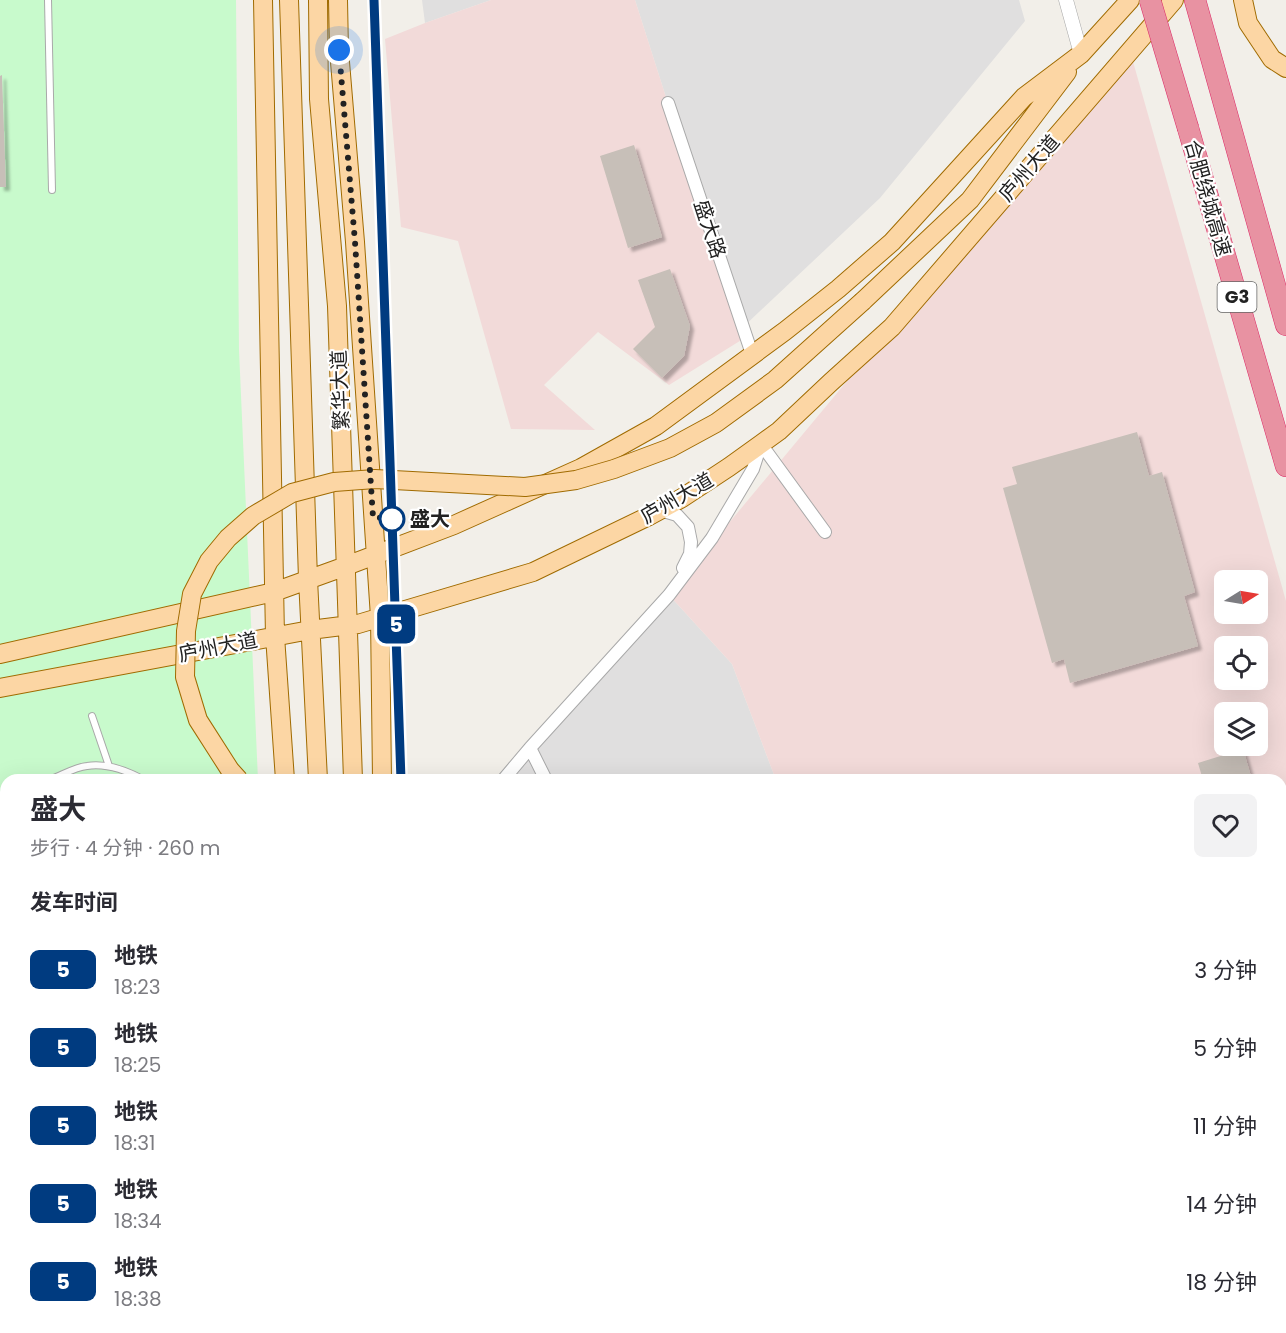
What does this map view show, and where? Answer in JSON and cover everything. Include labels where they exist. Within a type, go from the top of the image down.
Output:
[{"type":"highway","name":"合肥绕城高速","points":[[1150,0],[1286,466]]},
{"type":"highway","name":"合肥绕城高速","points":[[1195,0],[1286,325]]},
{"type":"highway","points":[[1218,84],[1286,283]]},
{"type":"main road","points":[[263,0],[275,636],[285,774]]},
{"type":"main road","name":"繁华大道","points":[[288,0],[308,579],[318,774]]},
{"type":"main road","name":"繁华大道","points":[[318,0],[319,99],[337,306],[353,774]]},
{"type":"main road","points":[[338,0],[339,50],[355,242],[380,617],[382,774]]},
{"type":"main road","name":"庐州大道","points":[[0,654],[274,592],[454,525],[582,468],[656,426],[838,290],[892,242],[1024,97],[1081,54],[1130,0]]},
{"type":"main road","name":"庐州大道","points":[[0,688],[275,636],[358,624],[533,572],[682,498],[779,431],[892,327],[1174,0]]},
{"type":"main road","points":[[1243,0],[1248,23],[1272,59],[1286,68]]},
{"type":"main road","points":[[234,774],[198,720],[185,678],[186,631],[192,594],[209,561],[228,538],[253,516],[292,493],[333,482],[375,479],[525,487],[576,480],[614,469],[670,448],[716,423],[775,380],[970,200],[1081,54]]},
{"type":"street","points":[[1066,0],[1081,54]]},
{"type":"street","name":"盛大路","points":[[668,103],[752,354]]},
{"type":"street","points":[[761,444],[825,532]]},
{"type":"street","points":[[508,774],[669,595],[712,538],[753,469],[761,444]]},
{"type":"street","points":[[660,510],[677,515],[688,527],[692,542],[690,554],[669,595]]},
{"type":"street","points":[[530,748],[543,774]]},
{"type":"lane","points":[[48,0],[52,190]]},
{"type":"lane","points":[[92,716],[109,766]]},
{"type":"lane","points":[[65,774],[86,766],[109,766],[133,774]]},
{"type":"shaded area","points":[[422,0],[491,0],[425,23]]},
{"type":"shaded area","points":[[491,0],[635,0],[743,339],[669,385],[598,332],[544,385],[595,430],[511,429],[458,241],[401,227],[385,39]]},
{"type":"shaded area","points":[[635,0],[1019,0],[1025,21],[880,198],[740,330]]},
{"type":"shaded area","points":[[1130,51],[1286,601],[1286,774],[774,774],[732,664],[669,595],[892,327]]},
{"type":"shaded area","points":[[669,595],[732,664],[774,774],[508,774]]},
{"type":"green space","points":[[0,0],[236,0],[239,350],[258,774],[0,774]]},
{"type":"building","points":[[2,75],[6,187],[0,187],[0,76]]},
{"type":"building","points":[[634,145],[662,237],[628,248],[600,156]]},
{"type":"building","points":[[670,269],[690,326],[684,356],[662,378],[633,349],[655,327],[638,280]]},
{"type":"building","points":[[1137,432],[1149,476],[1162,472],[1195,592],[1184,596],[1198,646],[1070,683],[1064,659],[1052,663],[1003,488],[1017,484],[1012,467]]},
{"type":"building","points":[[1220,756],[1245,756],[1250,774],[1201,774],[1198,763]]},
{"type":"metro line","name":"5","points":[[374,0],[401,774]]},
{"type":"place","name":"盛大","points":[[392,519]]},
{"type":"route","points":[[339,50],[355,242],[373,517],[392,519]]}]
